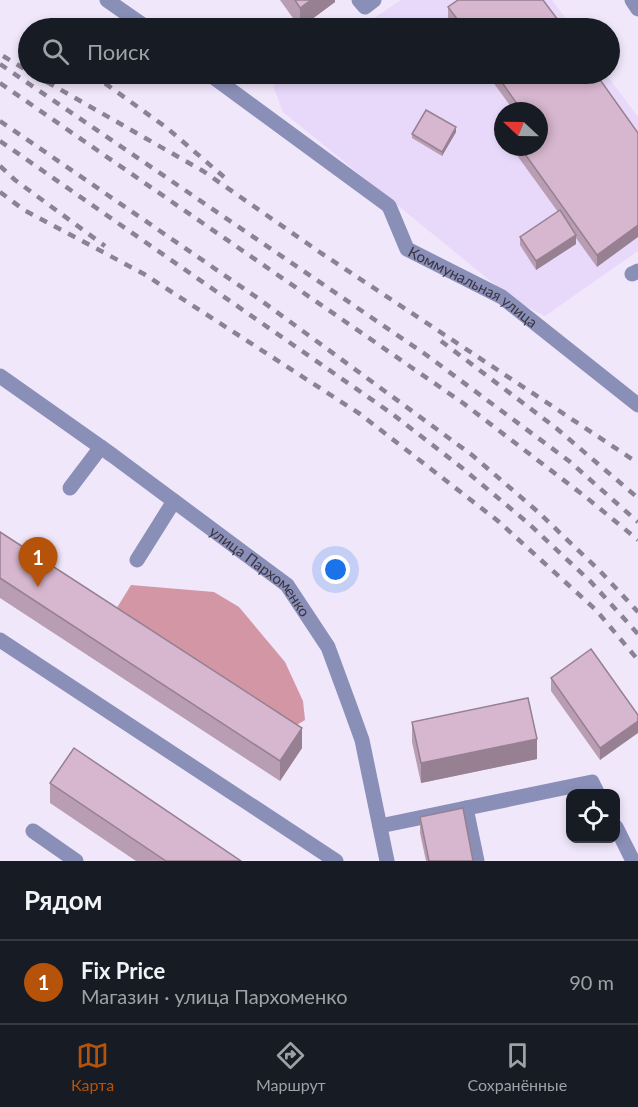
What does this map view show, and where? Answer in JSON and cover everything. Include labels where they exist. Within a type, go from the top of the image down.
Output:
[{"type":"street","points":[[107,0],[133,18]]},
{"type":"street","points":[[359,0],[365,8],[375,0]]},
{"type":"street","points":[[632,0],[638,9]]},
{"type":"street","name":"Коммунальная улица","points":[[223,84],[390,206],[407,249],[502,297],[638,405]]},
{"type":"street","name":"улица Пархоменко","points":[[0,376],[101,447],[287,585],[328,647],[362,740],[387,861]]},
{"type":"street","points":[[70,488],[101,447]]},
{"type":"street","points":[[136,560],[174,501]]},
{"type":"street","points":[[0,640],[336,861]]},
{"type":"street","points":[[380,826],[592,782],[596,789]]},
{"type":"street","points":[[466,808],[477,861]]},
{"type":"street","points":[[33,831],[76,861]]},
{"type":"street","points":[[620,836],[633,861]]},
{"type":"shaded area","points":[[401,0],[552,0],[566,18],[374,18]]},
{"type":"shaded area","points":[[276,84],[613,84],[638,117],[638,251],[545,316],[515,301],[283,112],[273,86]]},
{"type":"shaded area","points":[[131,585],[214,592],[239,607],[285,662],[303,701],[305,720],[287,731],[110,619]]},
{"type":"building","points":[[295,0],[311,0],[300,8]]},
{"type":"building","points":[[458,0],[543,0],[556,18],[456,18],[448,7]]},
{"type":"building","points":[[503,84],[603,84],[638,133],[638,225],[597,255],[526,156],[548,156],[548,102],[516,102]]},
{"type":"building","points":[[426,110],[456,127],[442,152],[412,134]]},
{"type":"building","points":[[560,210],[576,235],[536,261],[520,237]]},
{"type":"building","points":[[0,532],[302,728],[280,761],[0,578]]},
{"type":"building","points":[[591,649],[638,715],[638,721],[600,748],[551,678]]},
{"type":"building","points":[[528,698],[537,739],[421,763],[412,722]]},
{"type":"building","points":[[74,748],[241,861],[166,861],[50,783]]},
{"type":"building","points":[[463,808],[473,861],[429,861],[420,817]]},
{"type":"railway","points":[[3,56],[18,65]]},
{"type":"railway","points":[[0,64],[18,76]]},
{"type":"railway","points":[[0,83],[463,403],[638,540]]},
{"type":"railway","points":[[29,84],[425,354],[569,461],[638,522]]},
{"type":"railway","points":[[51,84],[203,171],[321,253],[638,463]]},
{"type":"railway","points":[[106,84],[167,128],[224,177]]},
{"type":"railway","points":[[0,121],[259,299],[472,455],[537,511],[600,571],[638,612]]},
{"type":"railway","points":[[0,141],[391,413],[461,467],[528,523],[591,582],[638,634]]},
{"type":"railway","points":[[0,166],[15,180],[105,246]]},
{"type":"railway","points":[[0,192],[24,210],[144,274],[360,414],[498,521],[596,610],[638,660]]},
{"type":"railway","points":[[441,341],[556,428],[638,498]]},
{"type":"place","name":"Fix Price","points":[[38,587]]}]
